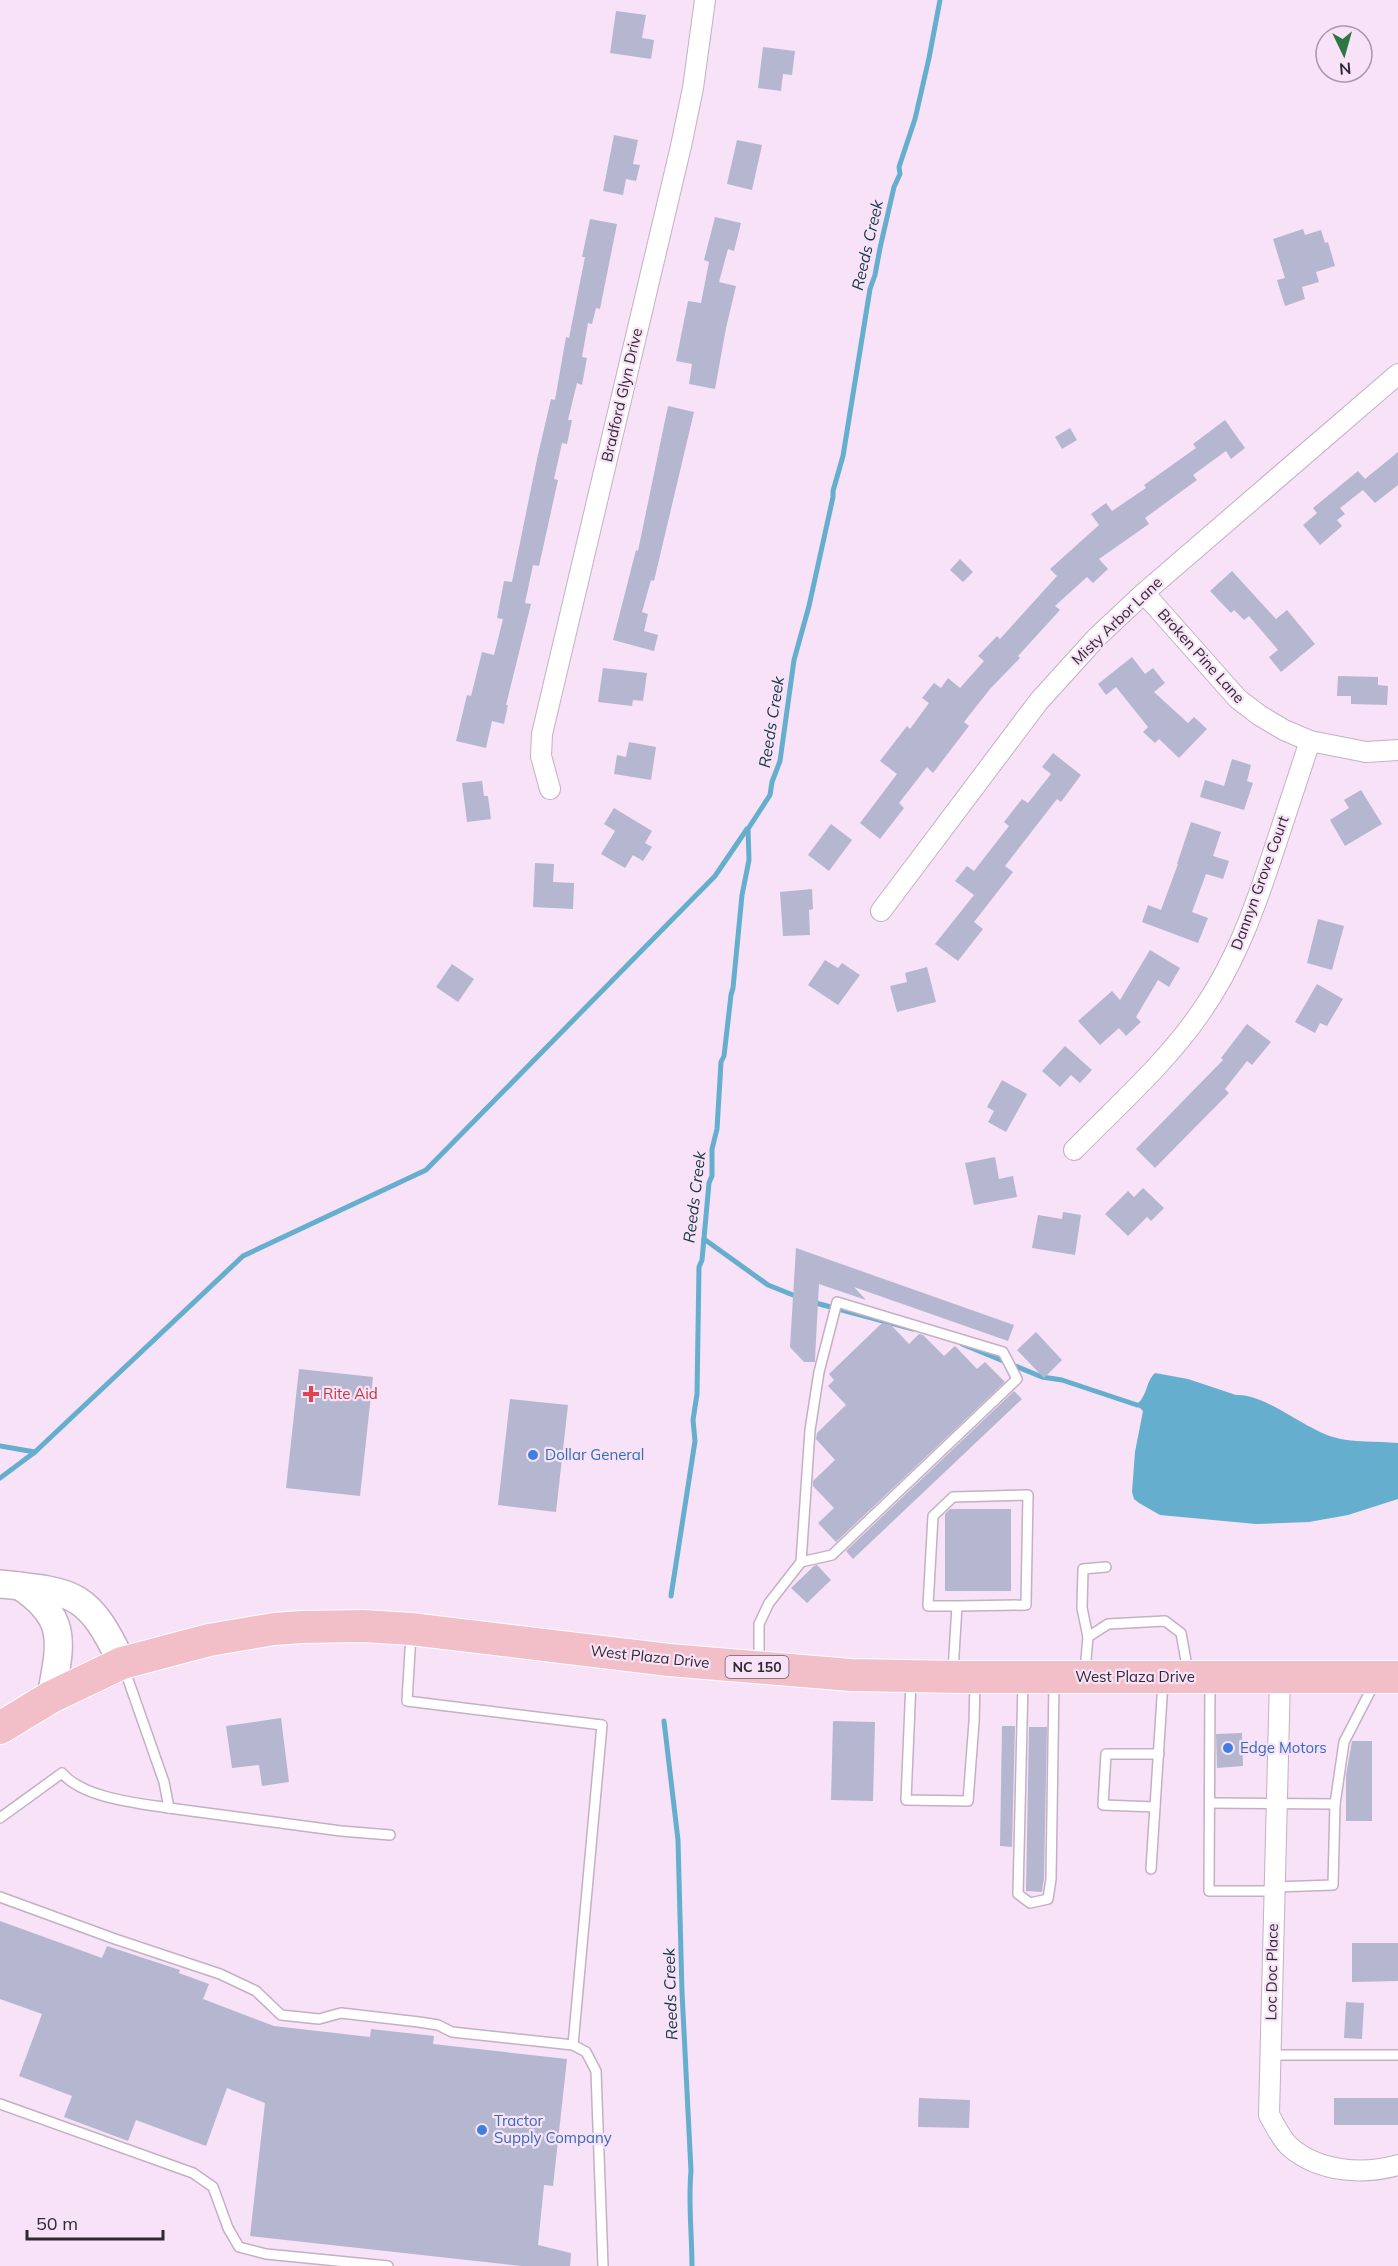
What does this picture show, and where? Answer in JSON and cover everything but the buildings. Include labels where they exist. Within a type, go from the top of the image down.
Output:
[{"type":"main road","name":"West Plaza Drive","points":[[122,1663],[178,1646],[274,1629],[363,1626],[411,1629],[669,1660],[851,1675],[1388,1677]]},
{"type":"main road","name":"NC 150","points":[[0,1728],[51,1697],[122,1663]]},
{"type":"street","name":"Bradford Glyn Drive","points":[[550,789],[541,756],[542,734],[681,146],[693,88],[705,0]]},
{"type":"street","name":"Misty Arbor Lane","points":[[881,911],[1045,694],[1097,637],[1144,592],[1398,374]]},
{"type":"street","name":"Broken Pine Lane","points":[[1144,592],[1238,699],[1258,716],[1311,741],[1366,752],[1398,750]]},
{"type":"street","name":"Dannyn Grove Court","points":[[1074,1150],[1178,1043],[1222,980],[1240,945],[1255,907],[1311,741]]},
{"type":"street","points":[[10,1585],[63,1592],[76,1598],[99,1619],[122,1663]]},
{"type":"street","points":[[10,1585],[36,1596],[53,1617],[59,1640],[51,1697]]},
{"type":"street","name":"Loc Doc Place","points":[[1280,1677],[1269,2115],[1289,2146],[1314,2162],[1343,2170],[1383,2169],[1398,2165]]},
{"type":"lane","points":[[759,1668],[759,1624],[769,1604],[801,1563],[810,1430],[819,1372],[837,1302],[1003,1352],[1017,1379],[832,1555],[801,1563]]},
{"type":"lane","points":[[1028,1495],[1026,1605],[957,1606],[928,1606],[933,1516],[953,1497],[1028,1495]]},
{"type":"lane","points":[[1088,1637],[1082,1608],[1083,1569],[1106,1567]]},
{"type":"lane","points":[[911,1676],[906,1800],[968,1801],[974,1722],[964,1676],[957,1606]]},
{"type":"lane","points":[[1054,1677],[1051,1879],[1048,1899],[1030,1903],[1018,1894],[1054,1677],[1088,1637],[1108,1624],[1165,1622],[1181,1633],[1210,1803],[1209,1891],[1333,1885],[1335,1804],[1344,1742],[1388,1677]]},
{"type":"lane","points":[[411,1629],[407,1701],[602,1725],[573,2044]]},
{"type":"lane","points":[[122,1663],[164,1782],[169,1808]]},
{"type":"lane","points":[[1151,1869],[1159,1754],[1187,1677]]},
{"type":"lane","points":[[1155,1807],[1103,1805],[1106,1754],[1159,1754]]},
{"type":"lane","points":[[0,1818],[62,1773],[68,1781],[112,1800],[341,1831],[390,1835]]},
{"type":"lane","points":[[1210,1803],[1335,1804]]},
{"type":"lane","points":[[0,1897],[220,1974],[256,1991],[281,2015],[319,2019],[341,2013],[438,2025],[452,2032],[573,2044],[586,2052],[596,2072],[603,2266]]},
{"type":"lane","points":[[1270,2055],[1398,2055]]},
{"type":"lane","points":[[0,2104],[193,2173],[213,2187],[228,2228],[239,2247],[266,2254],[388,2266]]},
{"type":"water","points":[[1155,1373],[1188,1379],[1259,1400],[1333,1437],[1398,1443],[1398,1499],[1348,1515],[1309,1522],[1256,1524],[1160,1515],[1134,1499],[1132,1492],[1135,1452],[1143,1411],[1137,1405]]},
{"type":"waterway","name":"Reeds Creek","points":[[671,1596],[695,1441],[693,1420],[697,1394],[699,1267],[702,1260],[709,1183],[712,1176],[712,1149],[717,1129],[721,1062],[724,1056],[742,895],[749,860],[748,829],[770,795],[780,761],[794,660],[809,606],[833,491],[843,456],[870,289],[894,187],[900,174],[899,167],[915,119],[940,0]]},
{"type":"waterway","points":[[0,1478],[35,1452],[243,1256],[426,1170],[715,876],[747,829]]},
{"type":"waterway","points":[[704,1239],[768,1285],[798,1297]]},
{"type":"waterway","points":[[812,1302],[913,1329]]},
{"type":"waterway","points":[[962,1344],[1042,1377],[1062,1380],[1143,1405]]},
{"type":"waterway","points":[[0,1446],[35,1452]]},
{"type":"waterway","name":"Reeds Creek","points":[[664,1721],[678,1840],[682,1992],[691,2171],[692,2266]]},
{"type":"place","name":"Rite Aid","points":[[311,1394]]},
{"type":"place","name":"Dollar General","points":[[533,1455]]},
{"type":"place","name":"Edge Motors","points":[[1228,1748]]},
{"type":"place","name":"Tractor Supply Company","points":[[482,2130]]}]
